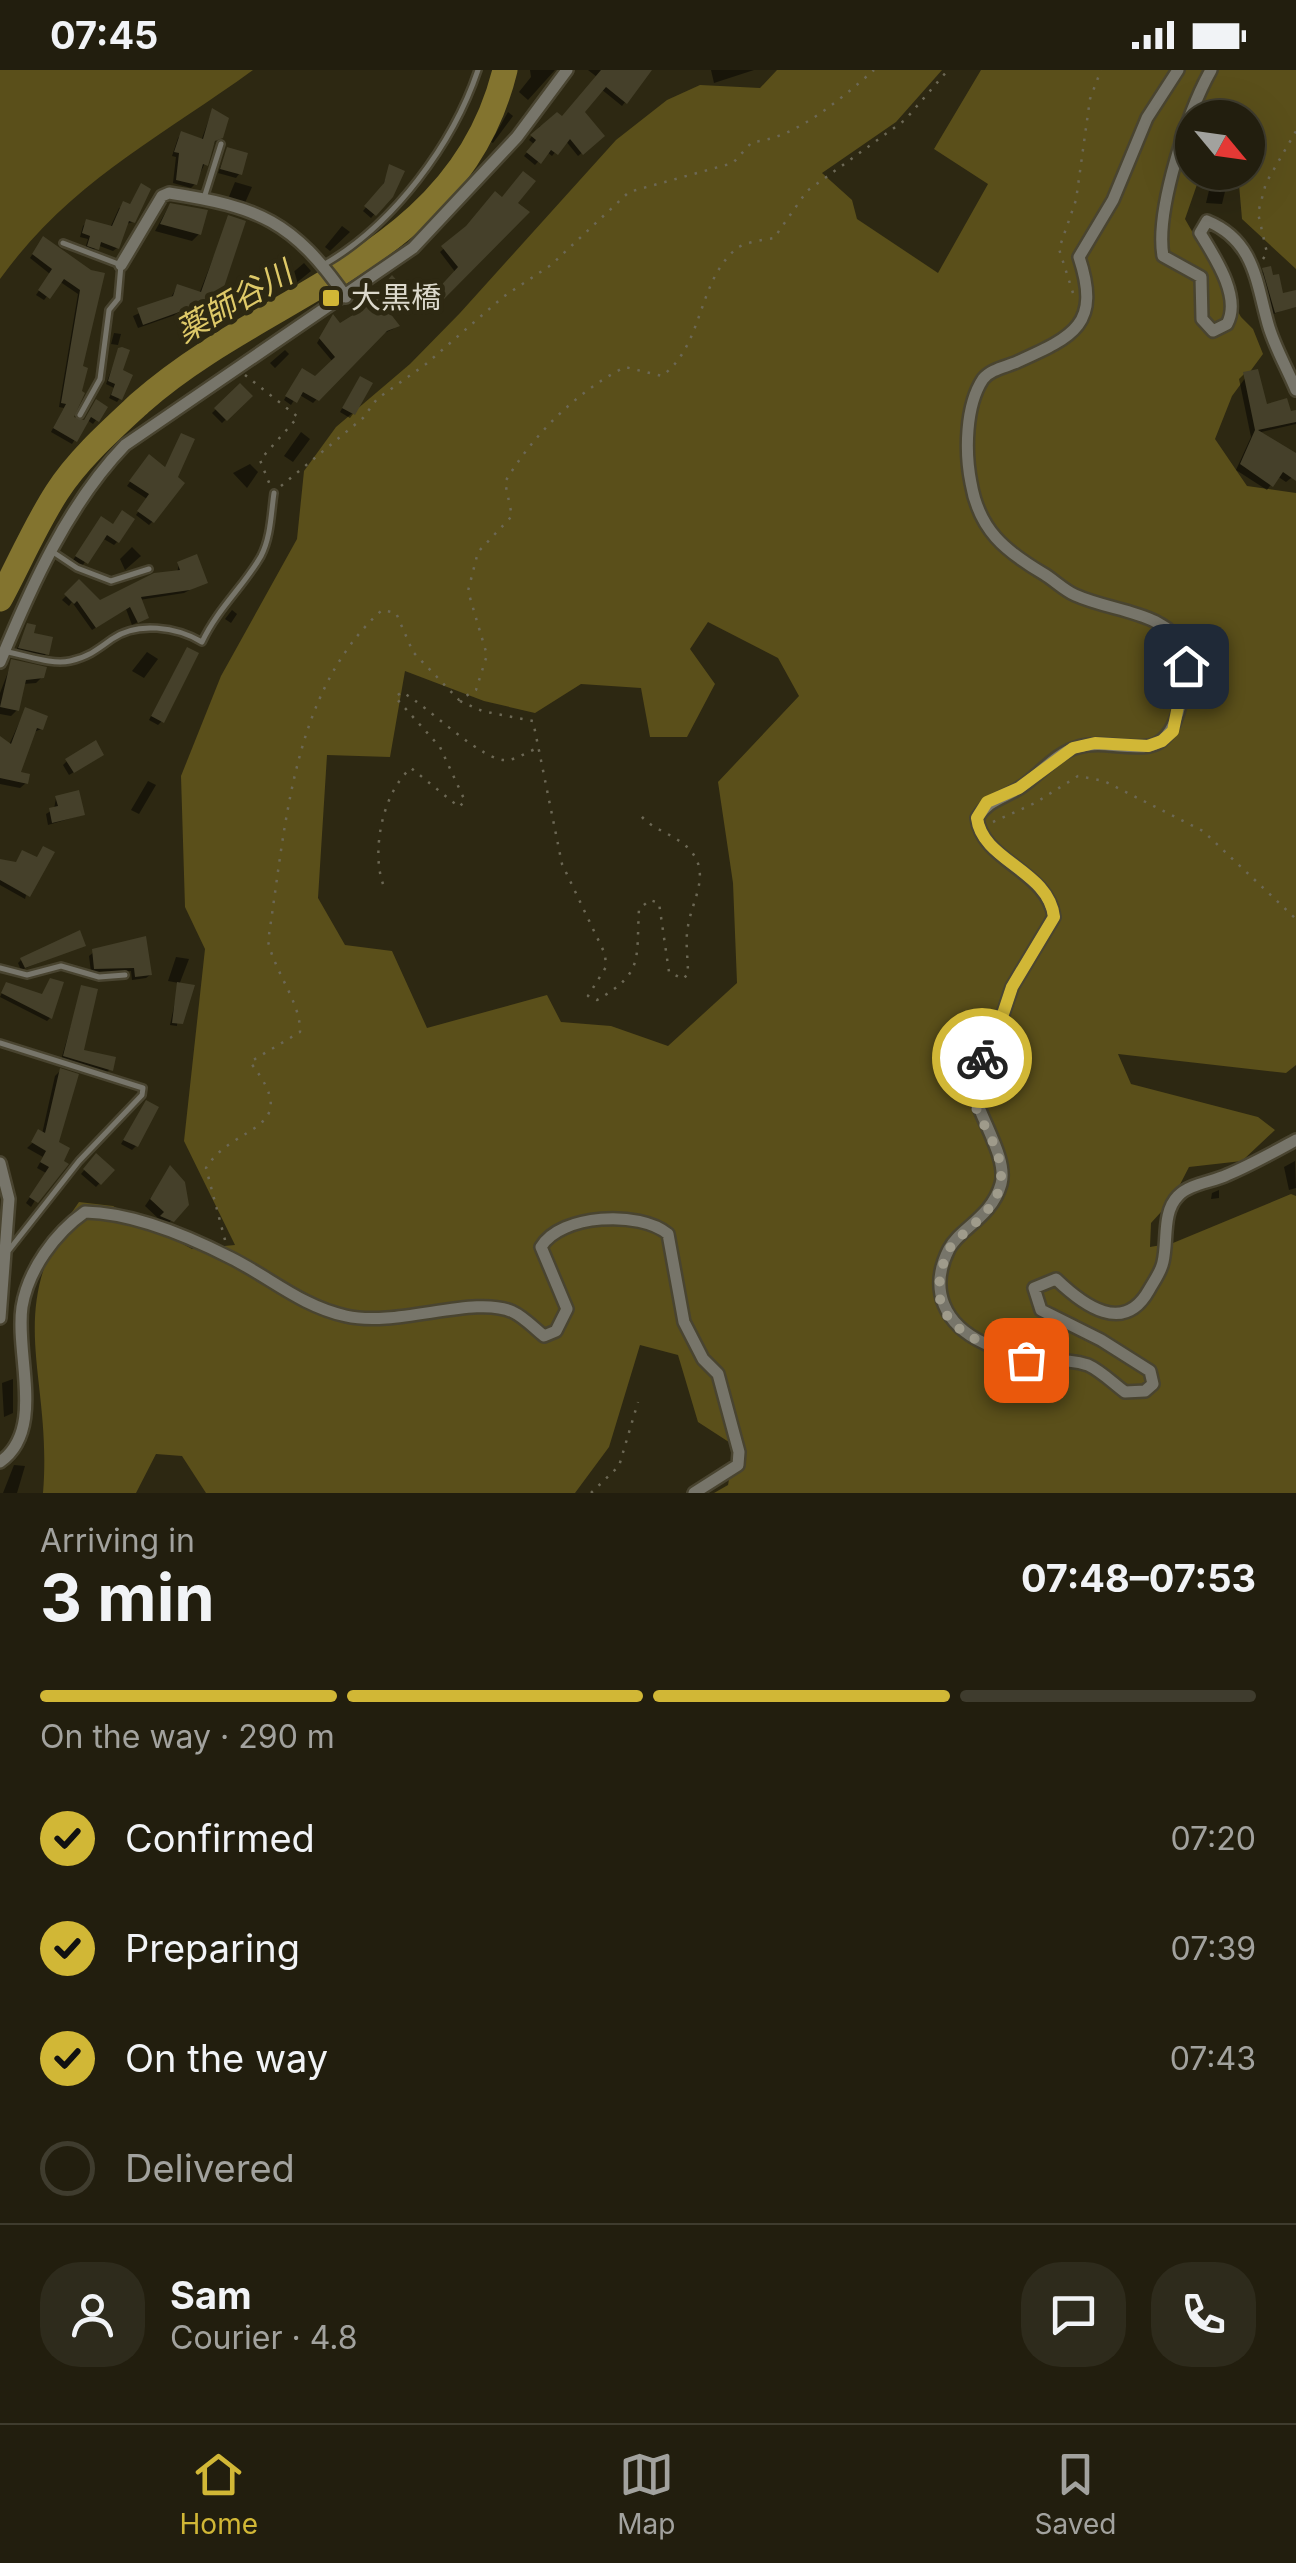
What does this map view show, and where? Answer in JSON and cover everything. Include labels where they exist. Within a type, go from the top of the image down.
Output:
[{"type":"street","points":[[2,656],[53,552],[98,474],[125,446],[413,248],[453,210],[566,70]]},
{"type":"street","points":[[1178,70],[1147,118],[1113,200],[1079,257],[1090,292],[1084,312],[1066,337],[984,379],[968,424],[970,480],[980,518],[1016,558],[1073,594],[1166,624],[1187,651],[1173,731],[1148,746],[1095,743],[1073,748],[1019,788],[987,802],[977,818],[978,828],[1044,888],[1054,917],[1012,987],[994,1041],[970,1075],[975,1107],[1001,1157],[1001,1184],[979,1223],[950,1246],[938,1290],[949,1320],[966,1335],[1026,1360],[1072,1360],[1092,1367],[1125,1392],[1145,1391],[1153,1384],[1150,1372],[1101,1340],[1041,1310],[1034,1288],[1056,1280],[1079,1301],[1106,1313],[1117,1316],[1132,1310],[1142,1302],[1162,1266],[1170,1206],[1180,1192],[1226,1176],[1296,1140]]},
{"type":"street","points":[[1211,70],[1184,127],[1160,238],[1163,256],[1201,277],[1202,319],[1213,331],[1227,324],[1231,305],[1221,268],[1200,233],[1207,222],[1227,230],[1256,268],[1269,327],[1296,390]]},
{"type":"street","points":[[121,265],[162,196],[204,198],[266,216],[327,267],[344,294]]},
{"type":"street","points":[[0,1163],[9,1199],[0,1318]]},
{"type":"street","points":[[0,1462],[14,1452],[25,1413],[20,1337],[23,1303],[40,1261],[64,1226],[85,1212],[110,1212],[230,1258],[308,1306],[348,1317],[379,1321],[488,1305],[514,1312],[544,1336],[563,1323],[567,1310],[540,1247],[548,1235],[566,1226],[639,1220],[657,1225],[668,1234],[684,1322],[703,1359],[718,1374],[739,1452],[738,1465],[694,1493]]},
{"type":"lane","points":[[327,267],[394,206],[434,156],[456,122],[478,70]]},
{"type":"lane","points":[[204,198],[221,144]]},
{"type":"lane","points":[[63,243],[121,265],[118,299],[109,310],[100,379],[80,415]]},
{"type":"lane","points":[[2,656],[66,662],[98,652],[114,637],[156,628],[181,629],[202,642],[218,610],[260,557],[268,537],[274,493]]},
{"type":"lane","points":[[53,552],[111,582],[149,569]]},
{"type":"lane","points":[[0,968],[27,975],[61,966],[99,977],[125,975]]},
{"type":"lane","points":[[0,1044],[143,1088],[142,1096],[79,1161],[6,1254]]},
{"type":"path","points":[[239,369],[298,417],[260,460],[274,493],[363,418],[377,399],[426,364],[502,297],[551,265],[630,192],[733,163],[752,142],[768,141],[828,107],[874,70]]},
{"type":"path","points":[[458,700],[476,690],[487,655],[468,591],[478,552],[512,516],[505,482],[521,454],[572,402],[605,377],[625,366],[662,376],[676,366],[687,349],[716,275],[738,246],[774,238],[807,191],[905,120],[948,70]]},
{"type":"path","points":[[1084,312],[1059,249],[1076,200],[1090,99],[1101,70]]},
{"type":"path","points":[[1256,268],[1267,254],[1258,213],[1266,183],[1296,131]]},
{"type":"path","points":[[230,1258],[206,1168],[213,1156],[262,1124],[270,1108],[270,1088],[250,1062],[300,1032],[300,1016],[274,970],[268,941],[300,746],[332,675],[361,628],[382,610],[396,613],[413,652],[458,700],[482,711],[533,722],[562,864],[605,954],[606,966],[588,996],[596,1000],[626,984],[636,963],[639,909],[650,900],[659,903],[670,972],[683,980],[688,974],[688,926],[700,887],[700,868],[691,851],[644,821],[638,812]]},
{"type":"path","points":[[383,884],[375,863],[400,777],[411,768],[459,807],[465,801],[440,747],[394,697],[402,692],[430,708],[482,755],[508,760],[539,748]]},
{"type":"path","points":[[978,828],[1035,804],[1078,776],[1104,781],[1203,830],[1296,920]]},
{"type":"path","points":[[591,1493],[618,1466],[638,1402]]},
{"type":"shaded area","points":[[0,70],[253,70],[86,188],[27,245],[0,279]]},
{"type":"shaded area","points":[[777,70],[942,70],[896,122],[822,173],[852,200],[857,219],[938,273],[988,184],[934,149],[981,70],[1296,70],[1296,269],[1242,219],[1239,190],[1265,190],[1265,100],[1175,100],[1175,190],[1195,190],[1185,219],[1241,317],[1253,329],[1263,354],[1232,396],[1215,439],[1247,486],[1296,493],[1296,1065],[1286,1073],[1118,1054],[1131,1084],[1258,1117],[1275,1130],[1242,1161],[1189,1167],[1172,1200],[1151,1223],[1150,1247],[1173,1243],[1291,1194],[1296,1196],[1296,1493],[714,1493],[728,1485],[735,1446],[698,1422],[678,1355],[640,1345],[609,1447],[575,1493],[206,1493],[182,1456],[156,1454],[136,1493],[43,1493],[36,1310],[41,1277],[55,1241],[79,1202],[113,1206],[192,1249],[235,1245],[184,1141],[205,949],[185,907],[181,776],[221,676],[297,539],[304,471],[336,427],[410,364],[460,313],[616,140],[667,100],[700,85],[760,88]],"holes":[[[708,622],[778,658],[799,696],[718,782],[733,883],[737,983],[668,1046],[611,1026],[561,1022],[547,995],[427,1028],[392,951],[345,945],[318,898],[327,755],[390,757],[405,671],[484,701],[535,713],[581,684],[641,688],[650,737],[687,737],[715,684],[690,649]]]},
{"type":"building","points":[[601,70],[652,70],[627,104],[606,87],[585,112],[605,136],[583,155],[570,139],[558,155],[551,150],[541,164],[526,152],[536,140],[530,135],[557,112],[562,116]]},
{"type":"building","points":[[212,108],[229,118],[223,138],[215,141],[197,185],[176,180],[179,153],[174,152],[181,131],[203,139]]},
{"type":"building","points":[[227,147],[248,153],[242,175],[220,169]]},
{"type":"building","points":[[389,164],[405,171],[393,197],[376,216],[364,206],[384,183]]},
{"type":"building","points":[[523,171],[536,181],[518,203],[530,212],[443,300],[435,292],[458,267],[441,246],[466,226],[495,191],[502,197]]},
{"type":"building","points":[[141,183],[151,189],[135,223],[129,221],[119,249],[101,242],[99,250],[87,246],[90,236],[82,233],[86,219],[112,226],[123,201],[130,204]]},
{"type":"building","points":[[170,203],[208,210],[201,235],[160,224]]},
{"type":"building","points":[[228,215],[246,221],[220,299],[228,302],[222,323],[182,311],[143,325],[137,308],[173,296],[177,284],[201,292]]},
{"type":"building","points":[[43,236],[91,270],[105,273],[83,366],[88,368],[82,391],[85,393],[74,417],[84,420],[96,399],[108,407],[99,422],[91,417],[77,442],[53,428],[66,404],[61,403],[80,290],[64,279],[50,299],[38,290],[52,269],[32,254]]},
{"type":"building","points":[[1271,266],[1273,275],[1279,274],[1283,293],[1296,290],[1296,307],[1275,313],[1262,268]]},
{"type":"building","points":[[392,275],[399,283],[393,289],[399,295],[386,308],[400,326],[387,331],[319,401],[303,392],[297,403],[285,396],[302,368],[315,376],[335,357],[319,338],[333,314],[340,323],[361,310]]},
{"type":"building","points":[[118,348],[130,350],[123,370],[133,375],[122,400],[111,395],[115,384],[108,381]]},
{"type":"building","points":[[1258,369],[1267,404],[1287,398],[1291,411],[1296,410],[1296,422],[1258,430],[1296,453],[1296,481],[1283,472],[1273,487],[1240,464],[1255,430],[1243,372]]},
{"type":"building","points":[[360,376],[373,383],[355,415],[342,408]]},
{"type":"building","points":[[240,383],[253,396],[227,421],[214,408]]},
{"type":"building","points":[[181,433],[195,439],[178,477],[185,483],[154,523],[137,511],[149,494],[129,481],[149,454],[165,467]]},
{"type":"building","points":[[122,510],[135,519],[119,543],[107,535],[88,564],[75,556],[101,516],[113,524]]},
{"type":"building","points":[[197,554],[208,583],[190,590],[141,597],[149,618],[138,623],[130,607],[96,628],[77,601],[74,604],[64,594],[79,579],[100,600],[154,573],[180,570],[177,562]]},
{"type":"building","points":[[27,623],[36,625],[34,633],[53,637],[49,655],[18,648]]},
{"type":"building","points":[[187,647],[199,653],[164,723],[151,716]]},
{"type":"building","points":[[11,659],[47,667],[44,678],[26,680],[19,711],[0,707]]},
{"type":"building","points":[[25,707],[48,716],[43,730],[37,728],[21,772],[30,774],[28,784],[0,778],[0,736],[11,744]]},
{"type":"building","points":[[96,740],[104,755],[74,773],[65,759]]},
{"type":"building","points":[[79,790],[85,815],[52,823],[49,808],[58,806],[55,796]]},
{"type":"building","points":[[43,846],[55,852],[30,897],[0,880],[0,859],[16,862],[22,850],[37,857]]},
{"type":"building","points":[[80,930],[86,946],[25,968],[20,958]]},
{"type":"building","points":[[146,936],[152,975],[135,977],[134,968],[94,969],[92,949]]},
{"type":"building","points":[[50,978],[64,982],[52,1019],[1,993],[6,982],[42,994]]},
{"type":"building","points":[[177,982],[195,985],[183,1024],[172,1023]]},
{"type":"building","points":[[81,985],[98,989],[84,1050],[116,1057],[113,1071],[63,1056]]},
{"type":"building","points":[[60,1068],[79,1074],[59,1142],[70,1148],[64,1161],[69,1164],[38,1203],[29,1197],[49,1167],[40,1162],[46,1151],[31,1142],[38,1129],[45,1133]]},
{"type":"building","points":[[146,1100],[159,1107],[138,1147],[123,1140]]},
{"type":"building","points":[[96,1153],[115,1170],[101,1185],[83,1169]]},
{"type":"building","points":[[170,1165],[185,1182],[189,1205],[174,1222],[160,1216],[164,1212],[150,1199]]},
{"type":"waterway","name":"薬師谷川","points":[[0,599],[65,480],[129,413],[190,364],[353,265],[403,229],[446,186],[481,134],[505,70]]},
{"type":"way so far","points":[[982,1058],[970,1075],[972,1098],[1001,1157],[1001,1184],[979,1223],[950,1246],[938,1290],[949,1320],[966,1335],[1026,1360]]},
{"type":"place","name":"大黒橋","points":[[331,298]]},
{"type":"route","points":[[982,1058],[994,1041],[1012,987],[1054,917],[1044,888],[998,850],[978,828],[977,818],[987,802],[1019,788],[1073,748],[1095,743],[1148,746],[1162,741],[1173,731],[1186,666]]}]
